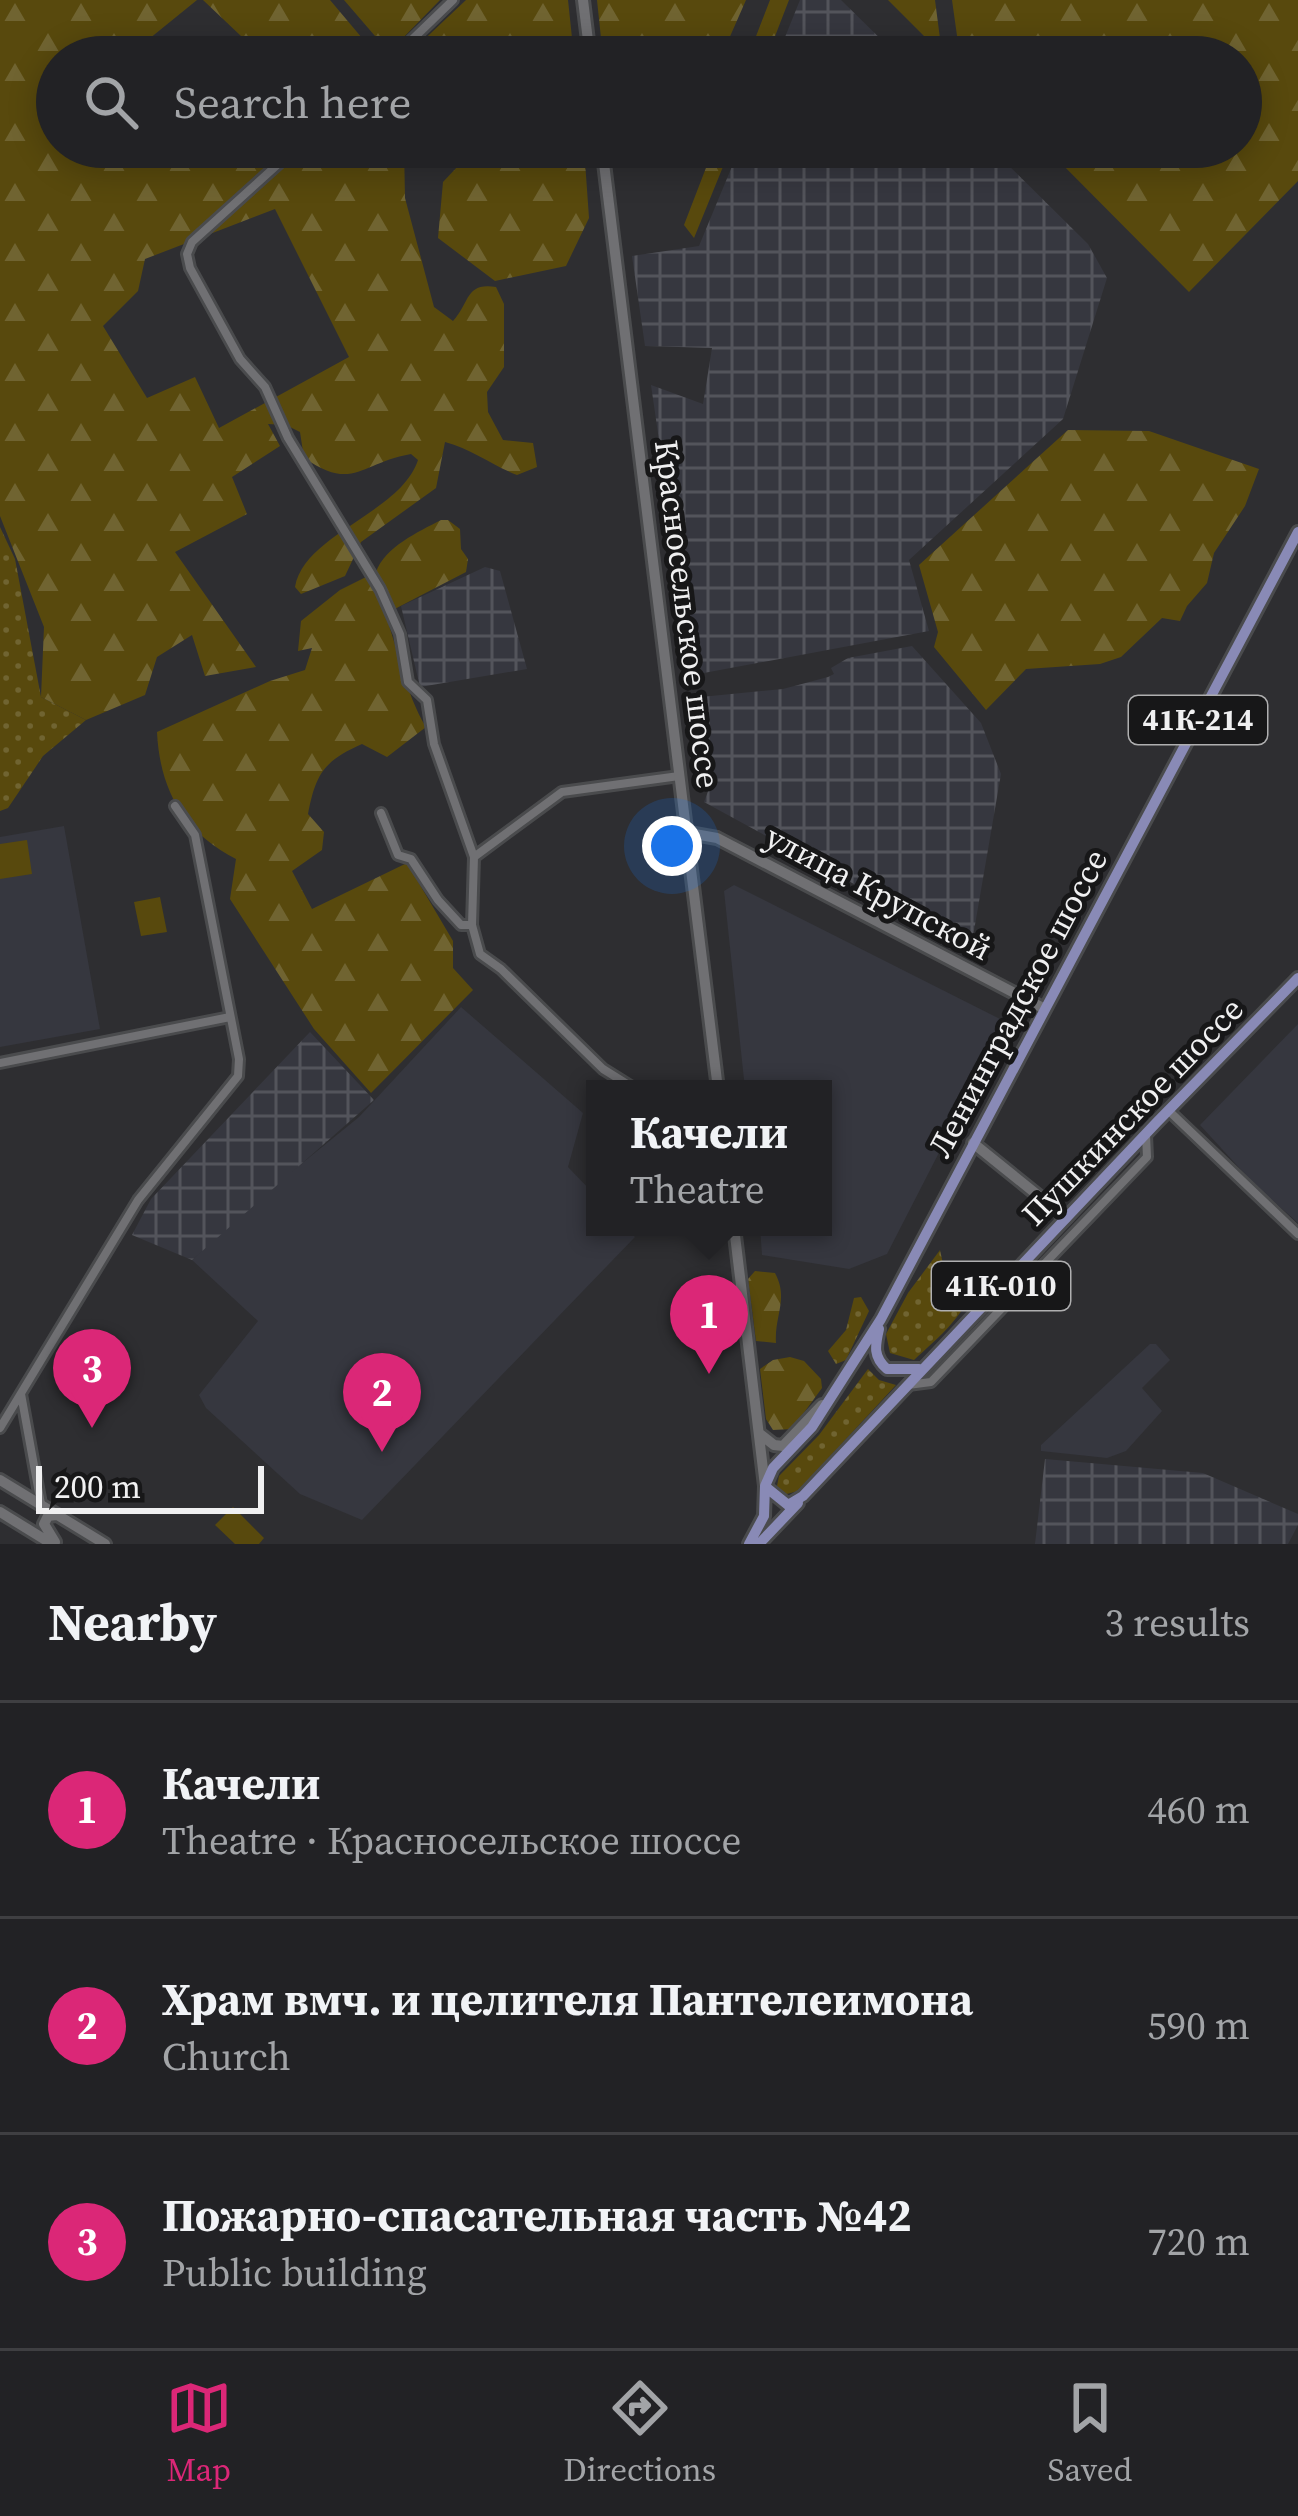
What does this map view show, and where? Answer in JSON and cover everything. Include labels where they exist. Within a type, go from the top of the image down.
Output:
[{"type":"main road","points":[[583,0],[587,36]]},
{"type":"main road","name":"Красносельское шоссе","points":[[605,168],[717,1080]]},
{"type":"main road","name":"Ленинградское шоссе","points":[[765,1486],[773,1468],[812,1427],[881,1318],[1298,532]]},
{"type":"main road","name":"улица Крупской","points":[[688,833],[717,838],[1043,1008]]},
{"type":"main road","name":"Пушкинское шоссе","points":[[759,1544],[1145,1133],[1298,979]]},
{"type":"main road","points":[[973,1143],[1066,1217]]},
{"type":"main road","points":[[735,1236],[765,1486],[764,1516],[749,1544]]},
{"type":"main road","points":[[881,1318],[875,1354],[880,1363],[887,1370],[922,1368]]},
{"type":"main road","points":[[759,1432],[774,1445],[783,1446],[840,1385]]},
{"type":"main road","points":[[0,1480],[100,1543]]},
{"type":"main road","points":[[765,1486],[785,1504],[806,1494]]},
{"type":"main road","points":[[6,1515],[28,1517],[29,1498]]},
{"type":"main road","points":[[6,1515],[54,1544]]},
{"type":"main road","points":[[54,1544],[44,1524],[48,1516],[56,1515]]},
{"type":"street","points":[[416,36],[453,0]]},
{"type":"street","points":[[274,168],[192,242],[187,254],[190,268],[240,359],[265,387],[288,438],[380,589],[400,634],[408,682],[427,700],[434,744],[474,856],[472,925],[480,954],[619,1080]]},
{"type":"street","points":[[474,856],[562,792],[679,776]]},
{"type":"street","points":[[0,1428],[138,1201],[238,1076],[239,1059],[195,835],[175,806]]},
{"type":"street","points":[[381,813],[398,855],[411,859],[437,900],[461,925],[472,925]]},
{"type":"street","points":[[0,1063],[230,1017]]},
{"type":"street","points":[[1168,1110],[1298,1234]]},
{"type":"street","points":[[907,1385],[932,1382],[1147,1157],[1145,1133]]},
{"type":"street","points":[[21,1393],[41,1505]]},
{"type":"shaded area","points":[[800,0],[841,0],[878,36],[785,36]]},
{"type":"shaded area","points":[[731,168],[1011,168],[1088,244],[1107,278],[1063,419],[909,560],[929,631],[693,675],[651,385],[703,404],[712,348],[645,346],[632,256],[699,246]]},
{"type":"shaded area","points":[[485,567],[500,571],[527,669],[420,687],[401,606]]},
{"type":"shaded area","points":[[912,646],[981,723],[1001,774],[971,948],[704,802],[710,786],[701,697],[783,689],[828,677],[834,674],[831,668],[848,658]]},
{"type":"shaded area","points":[[64,826],[100,1029],[0,1047],[0,837]]},
{"type":"shaded area","points":[[734,885],[1006,1022],[887,1254],[849,1269],[762,1255],[761,1236],[832,1236],[832,1080],[744,1080],[724,891]]},
{"type":"shaded area","points":[[461,1007],[583,1113],[568,1167],[586,1186],[586,1236],[635,1237],[362,1520],[300,1494],[206,1408],[199,1395],[258,1321],[192,1260],[253,1203],[359,1117]]},
{"type":"shaded area","points":[[1298,1024],[1298,1223],[1200,1125]]},
{"type":"shaded area","points":[[310,1032],[374,1100],[192,1260],[132,1235],[151,1199]]},
{"type":"shaded area","points":[[1150,1344],[1156,1344],[1170,1360],[1142,1388],[1162,1411],[1126,1451],[1107,1458],[1041,1451],[1041,1445]]},
{"type":"shaded area","points":[[1045,1459],[1203,1473],[1298,1514],[1298,1525],[1288,1544],[1035,1544]]},
{"type":"green space","points":[[0,0],[197,0],[153,36],[36,36],[36,168],[404,168],[405,198],[434,307],[453,321],[473,291],[486,286],[496,287],[504,304],[504,367],[487,392],[488,412],[503,440],[533,443],[537,467],[517,475],[445,442],[436,488],[361,542],[345,576],[301,594],[295,587],[302,568],[333,538],[393,495],[418,460],[411,454],[357,472],[335,473],[304,458],[300,432],[268,424],[280,446],[232,477],[247,514],[175,552],[256,667],[205,676],[192,635],[157,657],[145,695],[86,720],[41,697],[44,627],[0,516]],"holes":[[[275,209],[349,357],[219,428],[195,377],[147,398],[103,326],[138,291],[145,259]]]},
{"type":"green space","points":[[203,0],[330,0],[360,36],[241,36]]},
{"type":"green space","points":[[344,0],[440,0],[405,36],[375,36]]},
{"type":"green space","points":[[466,0],[568,0],[572,36],[428,36]]},
{"type":"green space","points":[[597,0],[746,0],[730,36],[601,36]]},
{"type":"green space","points":[[770,0],[789,0],[775,36],[756,36]]},
{"type":"green space","points":[[888,0],[935,0],[940,36],[924,36]]},
{"type":"green space","points":[[952,0],[1298,0],[1298,181],[1189,292],[1066,168],[1262,168],[1262,36],[957,36]]},
{"type":"green space","points":[[456,168],[585,168],[589,218],[566,266],[495,281],[438,238],[443,182]]},
{"type":"green space","points":[[706,168],[722,168],[694,238],[684,225]]},
{"type":"green space","points":[[1068,430],[1149,431],[1259,469],[1245,506],[1214,553],[1207,583],[1180,621],[1162,618],[1121,657],[1100,664],[1026,669],[986,710],[934,647],[938,632],[919,565]]},
{"type":"green space","points":[[441,520],[460,529],[461,549],[468,559],[466,572],[385,614],[407,686],[426,727],[387,757],[362,744],[330,763],[314,788],[308,814],[324,832],[322,850],[292,871],[312,909],[407,863],[453,941],[453,968],[473,990],[371,1093],[314,1029],[230,899],[236,859],[202,836],[178,807],[163,773],[157,732],[305,670],[312,648],[298,651],[301,621],[340,590],[376,572],[403,541]]},
{"type":"green space","points":[[0,527],[15,559],[41,697],[86,720],[43,756],[8,808],[0,811]]},
{"type":"green space","points":[[27,840],[32,874],[0,879],[0,844]]},
{"type":"green space","points":[[160,897],[167,932],[141,936],[134,902]]},
{"type":"green space","points":[[940,1250],[943,1264],[956,1270],[969,1261],[973,1275],[966,1303],[914,1360],[890,1353],[886,1334],[908,1293]]},
{"type":"green space","points":[[755,1271],[775,1273],[779,1282],[776,1343],[756,1341],[748,1279]]},
{"type":"green space","points":[[861,1297],[869,1311],[846,1360],[836,1364],[828,1351],[846,1330],[854,1298]]},
{"type":"green space","points":[[790,1357],[804,1361],[821,1379],[822,1388],[792,1429],[773,1430],[766,1419],[760,1369]]},
{"type":"green space","points":[[868,1369],[879,1380],[896,1385],[798,1491],[783,1495],[777,1486],[779,1476],[819,1435]]},
{"type":"green space","points":[[233,1507],[264,1538],[259,1544],[235,1544],[215,1525]]},
{"type":"place","name":"Качели","points":[[709,1374]]},
{"type":"place","name":"Пожарно-спасательная часть №42","points":[[92,1428]]},
{"type":"place","name":"Храм вмч. и целителя Пантелеимона","points":[[382,1452]]}]
